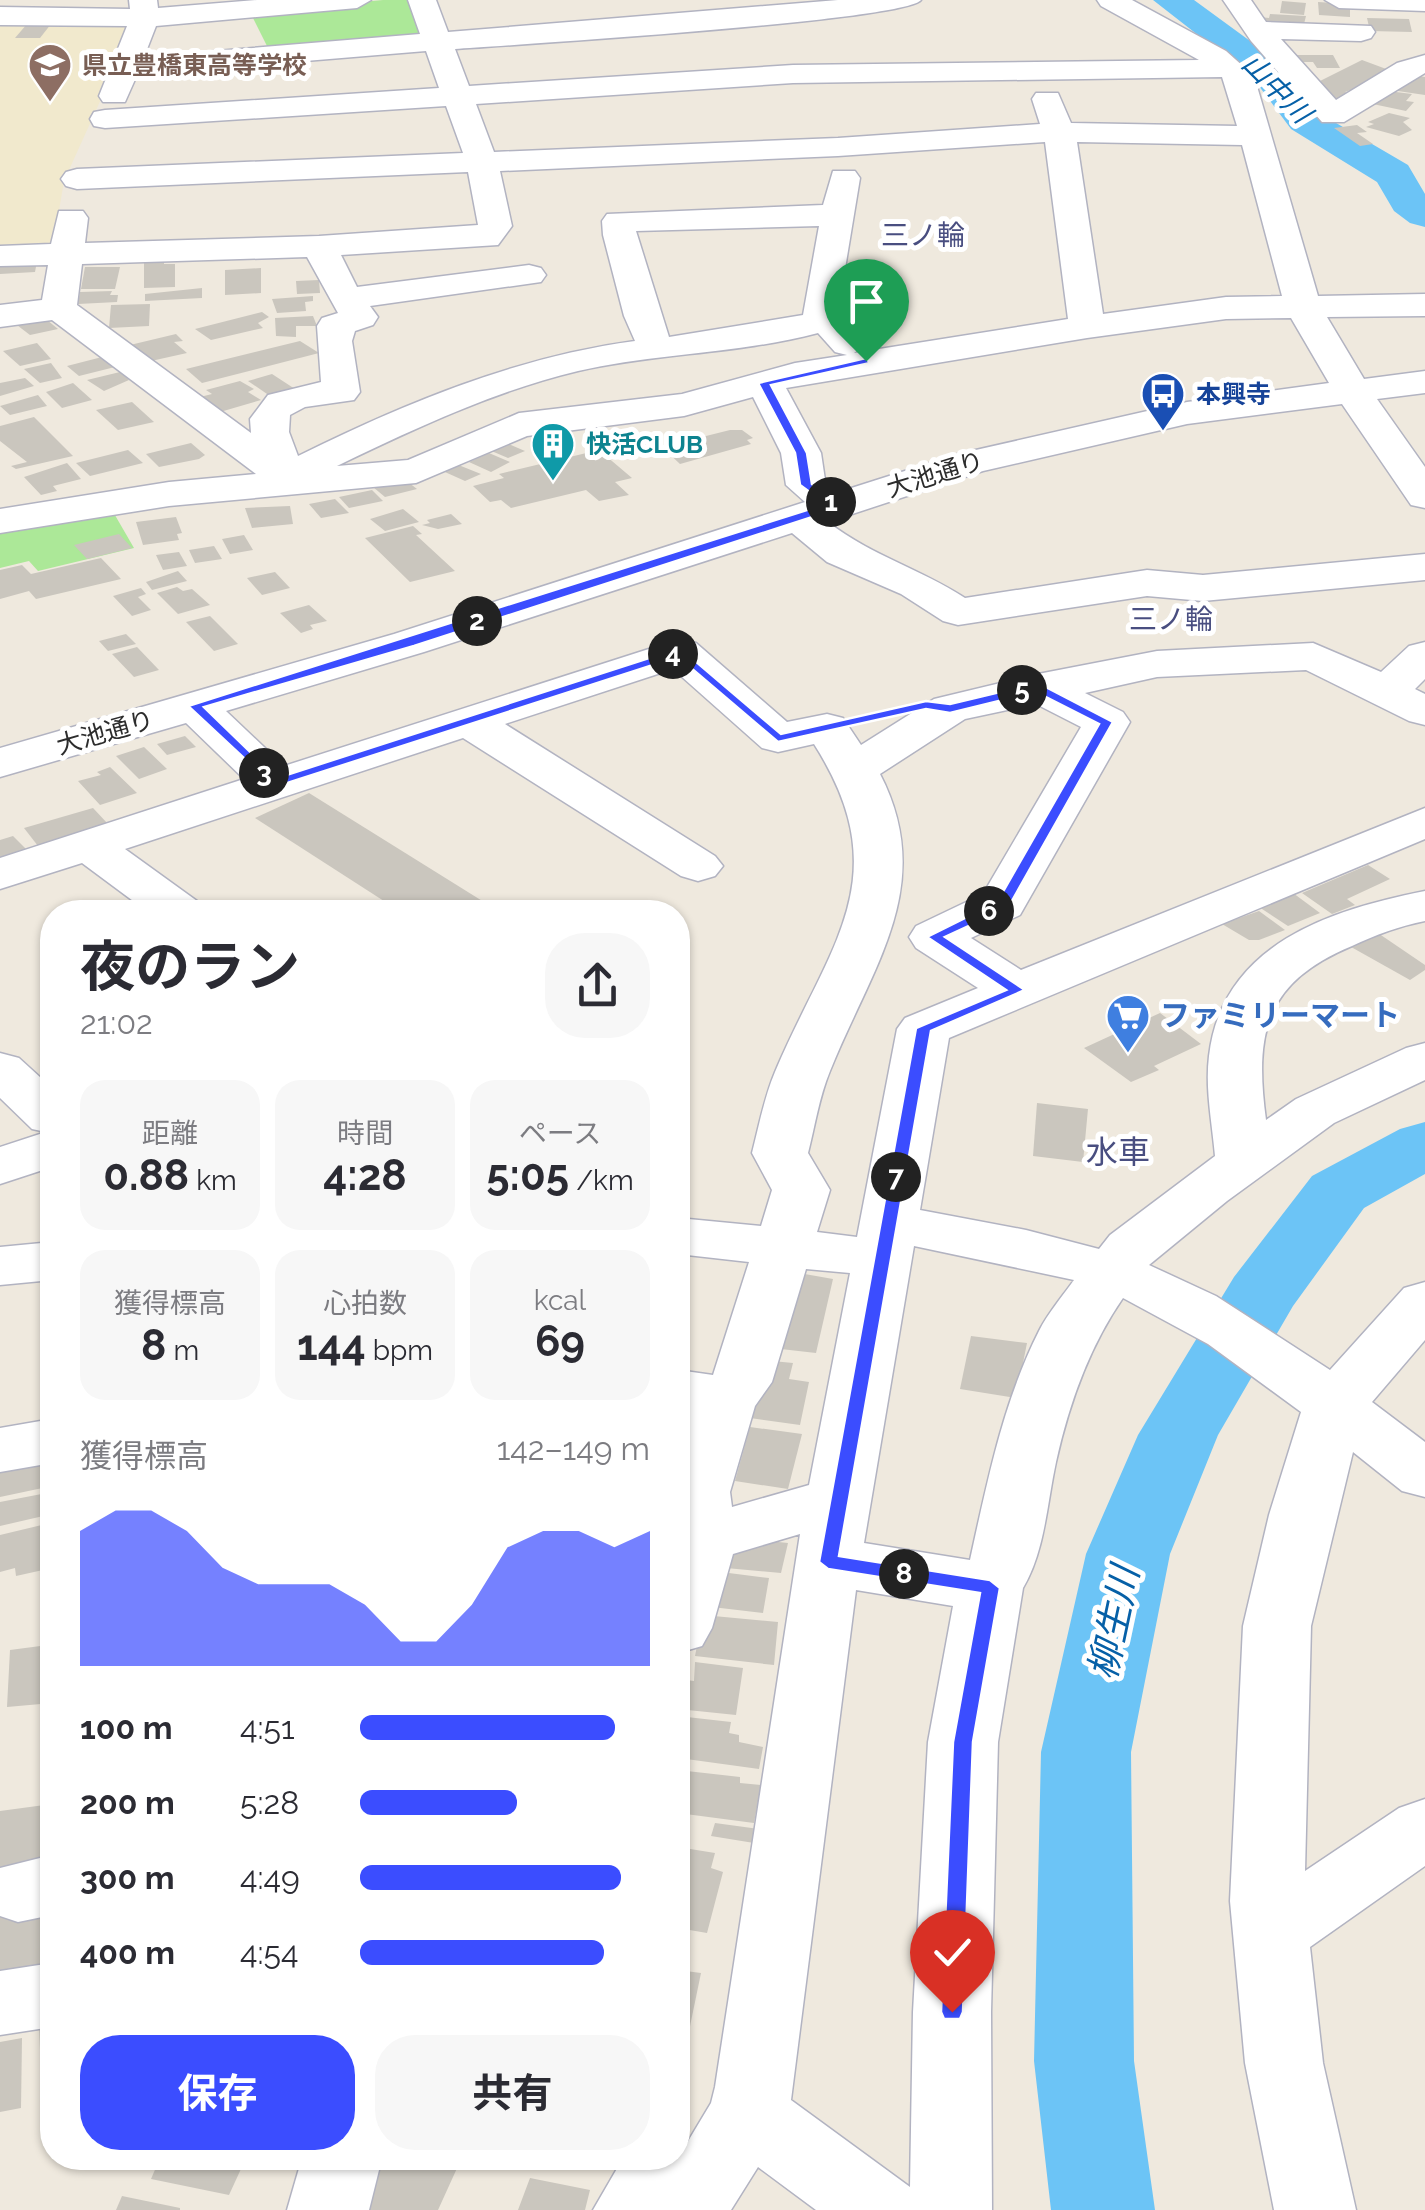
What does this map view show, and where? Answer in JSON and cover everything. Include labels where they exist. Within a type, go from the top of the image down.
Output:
[{"type":"street","points":[[0,16],[357,0]]},
{"type":"street","points":[[0,256],[486,238],[495,226],[482,162],[422,0]]},
{"type":"street","points":[[125,66],[907,0]]},
{"type":"street","points":[[1110,0],[1239,76],[1303,308],[1425,496]]},
{"type":"street","points":[[1236,0],[1333,115],[1423,65]]},
{"type":"street","points":[[1340,0],[1425,3]]},
{"type":"street","points":[[809,6],[913,73]]},
{"type":"street","points":[[60,308],[76,179],[105,119],[144,9]]},
{"type":"street","points":[[1259,30],[1361,32]]},
{"type":"street","points":[[105,119],[804,74],[1231,68]]},
{"type":"street","points":[[1037,72],[1059,132],[1087,327]]},
{"type":"street","points":[[804,74],[834,121],[838,215],[820,314],[866,361]]},
{"type":"street","points":[[76,179],[482,162],[834,121],[1254,136]]},
{"type":"street","points":[[658,348],[641,324],[631,264],[620,243],[620,221],[838,215]]},
{"type":"street","points":[[277,481],[268,429],[278,404],[288,399],[341,392],[333,338],[338,334],[336,326],[360,317],[346,299],[320,246]]},
{"type":"street","points":[[346,299],[529,275]]},
{"type":"street","points":[[0,480],[17,518],[277,481],[416,472],[519,425],[684,405],[866,361],[1226,308],[1425,304]]},
{"type":"street","points":[[0,316],[60,308],[277,481]]},
{"type":"street","points":[[277,481],[407,417],[577,360],[775,333],[824,320]]},
{"type":"street","name":"大池通り","points":[[0,763],[409,643],[972,462],[1187,413],[1425,382]]},
{"type":"street","points":[[764,383],[801,453],[806,485],[816,511],[842,554],[916,585],[958,612],[1147,582],[1203,588],[1425,567]]},
{"type":"street","points":[[0,874],[680,652],[778,738],[842,748],[926,705],[950,708],[1157,664],[1313,656],[1406,701],[1425,655]]},
{"type":"street","points":[[1017,990],[934,937],[1002,904],[1107,722],[1038,687]]},
{"type":"street","points":[[194,706],[275,783]]},
{"type":"street","points":[[468,721],[698,866]]},
{"type":"street","points":[[690,1586],[704,1538],[698,1492],[702,1395],[740,1382],[801,1190],[780,1153],[795,1096],[808,1058],[872,924],[884,855],[842,748]]},
{"type":"street","points":[[671,2205],[748,2114],[828,1562],[924,1028],[1421,829]]},
{"type":"street","points":[[88,844],[163,900]]},
{"type":"street","points":[[1244,1162],[1235,1058],[1243,1017],[1274,968],[1362,922],[1395,910],[1425,906]]},
{"type":"street","points":[[951,2210],[952,2012],[963,1742],[990,1588],[1001,1569],[1025,1458],[1069,1331],[1131,1248],[1315,1111],[1425,1059]]},
{"type":"street","points":[[0,1069],[40,1106]]},
{"type":"street","points":[[0,1167],[40,1152]]},
{"type":"street","points":[[690,1237],[782,1245],[981,1238],[1115,1274],[1163,1293],[1316,1392],[1425,1475]]},
{"type":"street","points":[[0,1266],[40,1261]]},
{"type":"street","points":[[1316,2210],[1284,2063],[1267,1901],[1277,1626],[1302,1516],[1316,1392],[1425,1302]]},
{"type":"street","points":[[0,1450],[40,1443]]},
{"type":"street","points":[[704,1538],[841,1498]]},
{"type":"street","points":[[828,1562],[990,1588]]},
{"type":"street","points":[[1271,1934],[1425,1828]]},
{"type":"street","points":[[0,2003],[40,1997]]},
{"type":"street","points":[[748,2114],[880,2210]]},
{"type":"street","points":[[328,2210],[339,2170]]},
{"type":"shaded area","name":"県立豊橋東高等学校","points":[[0,19],[135,24],[64,181],[52,252],[0,252]]},
{"type":"green space","points":[[412,0],[429,38],[270,52],[250,12]]},
{"type":"green space","points":[[112,510],[134,548],[38,571],[29,561],[0,568],[0,526]]},
{"type":"building","points":[[1282,1],[1306,3],[1304,15],[1280,13]]},
{"type":"building","points":[[1318,2],[1350,4],[1350,17],[1319,15]]},
{"type":"building","points":[[1270,14],[1306,16],[1304,24],[1263,28],[1260,17],[1269,18]]},
{"type":"building","points":[[1367,18],[1409,19],[1412,32],[1370,31]]},
{"type":"building","points":[[27,24],[51,24],[40,38],[15,38]]},
{"type":"building","points":[[1291,55],[1333,55],[1340,68],[1294,62]]},
{"type":"building","points":[[1362,60],[1397,73],[1345,92],[1356,98],[1338,102],[1312,85]]},
{"type":"building","points":[[1404,74],[1425,77],[1425,95],[1391,90]]},
{"type":"building","points":[[1380,90],[1412,94],[1406,101],[1414,102],[1406,111],[1368,103]]},
{"type":"building","points":[[1389,113],[1410,118],[1403,122],[1412,130],[1399,136],[1366,127],[1374,124],[1368,122]]},
{"type":"building","points":[[1357,125],[1367,132],[1357,133],[1373,144],[1360,146],[1334,128]]},
{"type":"building","points":[[164,258],[164,264],[175,264],[175,287],[144,288],[144,259]]},
{"type":"building","points":[[37,261],[35,272],[0,274],[0,262]]},
{"type":"building","points":[[85,267],[120,267],[115,289],[81,289]]},
{"type":"building","points":[[261,268],[261,293],[225,295],[225,270]]},
{"type":"building","points":[[319,280],[320,293],[297,294],[296,281]]},
{"type":"building","points":[[202,288],[202,298],[145,301],[145,294]]},
{"type":"building","points":[[112,291],[110,295],[118,295],[117,302],[78,304],[80,292]]},
{"type":"building","points":[[313,296],[313,301],[305,302],[306,311],[277,313],[272,299]]},
{"type":"building","points":[[150,304],[149,326],[109,328],[111,305]]},
{"type":"building","points":[[262,312],[269,317],[258,323],[263,328],[211,340],[195,329]]},
{"type":"building","points":[[41,315],[58,329],[30,335],[13,322]]},
{"type":"building","points":[[313,316],[317,326],[296,326],[296,337],[276,336],[275,318]]},
{"type":"building","points":[[176,334],[183,341],[174,342],[187,353],[151,361],[130,345]]},
{"type":"building","points":[[300,341],[319,353],[202,383],[186,369]]},
{"type":"building","points":[[37,343],[51,359],[20,366],[3,351]]},
{"type":"building","points":[[102,357],[115,367],[79,376],[67,366]]},
{"type":"building","points":[[51,363],[62,378],[40,383],[24,369]]},
{"type":"building","points":[[120,372],[129,380],[104,391],[87,380]]},
{"type":"building","points":[[272,374],[295,389],[270,396],[248,381]]},
{"type":"building","points":[[25,378],[34,386],[0,396],[0,383]]},
{"type":"building","points":[[240,381],[254,389],[248,392],[261,400],[220,412],[200,397],[212,394],[206,390]]},
{"type":"building","points":[[73,383],[92,400],[62,408],[46,392]]},
{"type":"building","points":[[38,395],[47,406],[10,415],[0,406]]},
{"type":"building","points":[[132,402],[154,422],[118,430],[96,410]]},
{"type":"building","points":[[34,417],[73,456],[16,469],[11,466],[27,462],[0,441],[0,426]]},
{"type":"building","points":[[742,430],[753,438],[747,440],[751,444],[680,464],[662,447]]},
{"type":"building","points":[[499,440],[525,451],[508,458],[482,447]]},
{"type":"building","points":[[191,443],[205,455],[159,467],[146,454]]},
{"type":"building","points":[[128,450],[143,463],[90,476],[76,463]]},
{"type":"building","name":"快活CLUB","points":[[599,450],[632,478],[615,482],[629,495],[599,501],[586,490],[511,508],[501,500],[490,502],[473,486],[504,478],[499,474]]},
{"type":"building","points":[[489,453],[510,462],[491,472],[469,462]]},
{"type":"building","points":[[451,462],[481,474],[465,481],[436,468]]},
{"type":"building","points":[[67,463],[81,479],[53,486],[57,491],[41,495],[24,477]]},
{"type":"building","points":[[404,479],[417,489],[385,497],[373,487]]},
{"type":"building","points":[[372,490],[383,501],[349,508],[339,497]]},
{"type":"building","points":[[335,499],[349,513],[321,518],[309,504]]},
{"type":"building","points":[[290,506],[293,524],[252,528],[245,508]]},
{"type":"building","points":[[403,509],[419,522],[385,531],[370,519]]},
{"type":"building","points":[[451,514],[462,524],[438,529],[422,525],[430,523],[427,520]]},
{"type":"building","points":[[176,517],[182,533],[177,534],[179,540],[143,545],[136,522]]},
{"type":"building","points":[[413,526],[422,534],[416,535],[455,571],[410,582],[365,538]]},
{"type":"building","points":[[119,534],[132,548],[87,559],[74,545]]},
{"type":"building","points":[[244,535],[253,550],[230,554],[222,539]]},
{"type":"building","points":[[214,546],[222,559],[195,563],[189,550]]},
{"type":"building","points":[[179,552],[187,566],[163,570],[156,555]]},
{"type":"building","points":[[101,558],[121,579],[36,599],[29,591],[0,599],[0,570],[22,565],[31,574]]},
{"type":"building","points":[[178,571],[187,581],[152,590],[146,582]]},
{"type":"building","points":[[275,572],[290,588],[262,595],[247,578]]},
{"type":"building","points":[[177,587],[183,591],[192,589],[210,605],[178,614],[157,593]]},
{"type":"building","points":[[141,588],[146,594],[138,597],[151,610],[132,616],[113,596]]},
{"type":"building","points":[[309,605],[327,621],[310,625],[313,629],[301,633],[280,613]]},
{"type":"building","points":[[210,616],[238,644],[214,651],[186,622]]},
{"type":"building","points":[[126,634],[136,644],[108,651],[99,641]]},
{"type":"building","points":[[137,647],[159,670],[134,677],[112,654]]},
{"type":"building","points":[[185,736],[196,747],[167,755],[157,744]]},
{"type":"building","points":[[144,747],[167,769],[139,779],[116,756]]},
{"type":"building","points":[[110,767],[137,793],[100,805],[78,781],[101,775],[97,772]]},
{"type":"building","points":[[309,793],[481,900],[382,900],[255,818]]},
{"type":"building","points":[[93,808],[108,824],[38,846],[24,828]]},
{"type":"building","points":[[13,836],[31,854],[0,863],[0,840]]},
{"type":"building","points":[[1368,865],[1390,879],[1347,899],[1355,905],[1332,914],[1302,893]]},
{"type":"building","points":[[1293,893],[1320,913],[1288,926],[1259,907]]},
{"type":"building","points":[[1259,911],[1285,930],[1249,940],[1222,924]]},
{"type":"building","points":[[1372,929],[1425,965],[1425,970],[1410,980],[1344,943]]},
{"type":"building","points":[[1160,1013],[1201,1044],[1154,1066],[1159,1070],[1131,1082],[1084,1048]]},
{"type":"building","points":[[1037,1103],[1088,1109],[1083,1162],[1033,1156]]},
{"type":"building","points":[[799,1273],[833,1279],[816,1353],[772,1348]]},
{"type":"building","points":[[971,1336],[1027,1343],[1016,1398],[960,1389]]},
{"type":"building","points":[[762,1360],[793,1363],[789,1379],[809,1382],[800,1425],[750,1418]]},
{"type":"building","points":[[750,1427],[802,1434],[788,1489],[735,1481]]},
{"type":"building","points":[[40,1456],[40,1489],[0,1497],[0,1466]]},
{"type":"building","points":[[40,1494],[40,1517],[0,1526],[0,1502]]},
{"type":"building","points":[[40,1525],[40,1571],[16,1576],[15,1568],[0,1572],[0,1535]]},
{"type":"building","points":[[769,1541],[788,1543],[781,1573],[726,1568],[732,1548]]},
{"type":"building","points":[[721,1572],[769,1578],[763,1613],[712,1607]]},
{"type":"building","points":[[703,1615],[778,1622],[774,1665],[695,1656]]},
{"type":"building","points":[[40,1646],[40,1704],[7,1707],[10,1650]]},
{"type":"building","points":[[695,1662],[743,1668],[736,1715],[690,1710],[690,1680],[694,1681]]},
{"type":"building","points":[[690,1717],[731,1722],[729,1733],[739,1735],[739,1742],[763,1747],[759,1769],[690,1760]]},
{"type":"building","points":[[690,1771],[740,1777],[740,1783],[761,1785],[754,1823],[690,1815]]},
{"type":"building","points":[[40,1806],[40,1869],[0,1877],[0,1811]]},
{"type":"building","points":[[715,1823],[759,1829],[754,1843],[711,1836]]},
{"type":"building","points":[[690,1849],[715,1853],[711,1868],[723,1872],[707,1933],[690,1930]]},
{"type":"building","points":[[40,1901],[40,1965],[0,1971],[0,1909]]},
{"type":"building","points":[[690,1972],[701,1973],[690,2026]]},
{"type":"building","points":[[22,2038],[21,2108],[0,2112],[0,2042]]},
{"type":"building","points":[[155,2170],[240,2170],[229,2195],[151,2179]]},
{"type":"building","points":[[366,2170],[456,2170],[438,2210],[350,2210]]},
{"type":"building","points":[[530,2178],[590,2190],[585,2210],[518,2210]]},
{"type":"building","points":[[122,2196],[180,2208],[180,2210],[116,2210]]},
{"type":"waterway","name":"山中川","points":[[1171,0],[1266,70],[1305,121],[1393,174],[1409,202],[1425,214]]},
{"type":"waterway","name":"柳生川","points":[[1103,2210],[1084,2061],[1086,1752],[1128,1554],[1178,1435],[1261,1295],[1338,1192],[1425,1144]]},
{"type":"place","name":"県立豊橋東高等学校","points":[[50,103]]},
{"type":"place","name":"本興寺","points":[[1163,432]]},
{"type":"place","name":"快活CLUB","points":[[553,482]]},
{"type":"place","name":"ファミリーマート","points":[[1128,1054]]},
{"type":"district","name":"三ノ輪","points":[[923,235]]},
{"type":"district","name":"三ノ輪","points":[[1171,619]]},
{"type":"district","name":"水車","points":[[1118,1152]]},
{"type":"route","points":[[866,361],[764,383],[801,453],[806,485],[836,505],[409,643],[194,706],[275,783],[680,652],[778,738],[926,705],[950,708],[1038,687],[1107,722],[1002,904],[934,937],[1017,990],[924,1028],[828,1562],[990,1588],[963,1742],[952,2012]]}]
